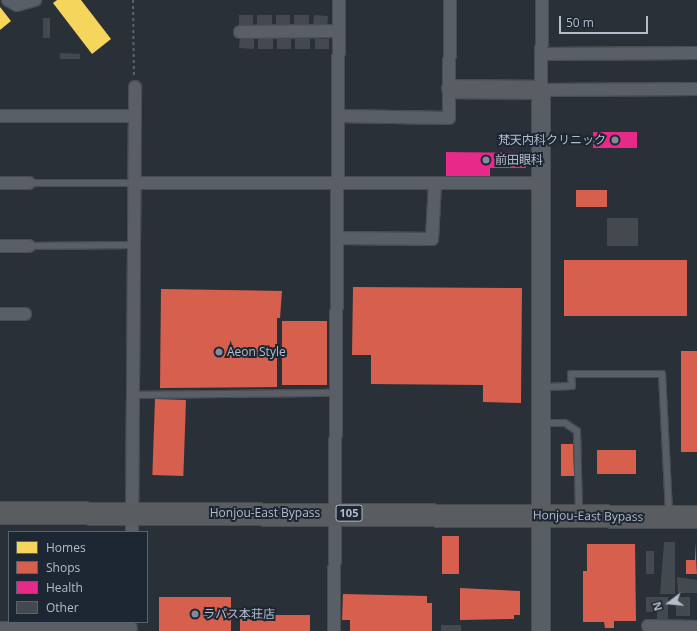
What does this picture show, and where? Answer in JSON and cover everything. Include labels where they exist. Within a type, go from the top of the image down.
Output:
[{"type":"highway","name":"Honjou-East Bypass","points":[[0,513],[132,523],[335,513],[697,517]]},
{"type":"street","points":[[8,0],[18,5],[35,0]]},
{"type":"street","points":[[334,631],[339,0]]},
{"type":"street","points":[[338,116],[449,118],[451,88],[450,0]]},
{"type":"street","points":[[541,631],[542,0]]},
{"type":"street","points":[[240,32],[339,32]]},
{"type":"street","points":[[541,54],[697,53]]},
{"type":"street","points":[[132,523],[135,87]]},
{"type":"street","points":[[451,88],[541,90],[697,89]]},
{"type":"street","points":[[0,116],[135,116]]},
{"type":"street","points":[[0,183],[29,183]]},
{"type":"street","points":[[135,183],[542,183]]},
{"type":"street","points":[[337,238],[432,239],[435,183]]},
{"type":"street","points":[[0,246],[29,246]]},
{"type":"street","points":[[0,314],[26,314]]},
{"type":"street","points":[[648,626],[697,627]]},
{"type":"street","points":[[0,628],[131,627]]},
{"type":"lane","points":[[29,183],[135,183]]},
{"type":"lane","points":[[29,246],[134,245]]},
{"type":"lane","points":[[542,387],[572,386],[571,374],[662,374],[670,517]]},
{"type":"lane","points":[[132,395],[336,393]]},
{"type":"lane","points":[[542,423],[565,423],[577,431],[579,516]]},
{"type":"path","points":[[134,0],[135,87]]},
{"type":"building: Homes","points":[[57,0],[81,0],[111,39],[92,54],[53,3]]},
{"type":"building: Homes","points":[[0,7],[11,21],[0,30]]},
{"type":"building: Shops","points":[[576,190],[607,190],[607,207],[576,207]]},
{"type":"building: Shops","points":[[564,260],[687,260],[687,316],[564,316]]},
{"type":"building: Shops","points":[[353,287],[522,288],[521,403],[483,402],[483,385],[371,384],[371,355],[352,355]]},
{"type":"building: Shops","name":"Aeon Style","points":[[161,289],[282,291],[280,318],[277,318],[277,387],[160,388]]},
{"type":"building: Shops","points":[[282,321],[327,321],[327,385],[282,385]]},
{"type":"building: Shops","points":[[681,351],[697,351],[697,452],[681,452]]},
{"type":"building: Shops","points":[[155,399],[186,400],[183,476],[152,475]]},
{"type":"building: Shops","points":[[561,444],[574,444],[574,476],[561,476]]},
{"type":"building: Shops","points":[[597,450],[636,450],[636,474],[597,474]]},
{"type":"building: Shops","points":[[442,536],[459,536],[459,574],[442,574]]},
{"type":"building: Shops","points":[[695,542],[697,574],[686,574],[686,560],[695,560]]},
{"type":"building: Shops","points":[[587,544],[635,544],[636,621],[614,621],[614,628],[605,628],[604,622],[583,622],[583,571],[587,571]]},
{"type":"building: Shops","points":[[460,588],[520,591],[520,615],[514,615],[514,619],[460,620]]},
{"type":"building: Shops","points":[[343,594],[427,596],[427,603],[432,603],[432,631],[350,631],[350,620],[342,620]]},
{"type":"building: Shops","name":"ラパス本荘店","points":[[159,597],[231,597],[231,631],[159,631]]},
{"type":"building: Shops","points":[[240,615],[310,615],[310,631],[240,631]]},
{"type":"building: Health","name":"梵天内科クリニック","points":[[593,132],[637,132],[637,148],[593,148]]},
{"type":"building: Health","name":"前田眼科","points":[[446,152],[526,153],[526,168],[490,168],[490,177],[446,177]]},
{"type":"building: Other","points":[[239,15],[253,15],[253,25],[239,25]]},
{"type":"building: Other","points":[[257,15],[272,15],[272,25],[257,25]]},
{"type":"building: Other","points":[[276,15],[290,15],[290,26],[276,26]]},
{"type":"building: Other","points":[[294,15],[309,15],[309,26],[294,26]]},
{"type":"building: Other","points":[[314,15],[328,16],[327,27],[313,26]]},
{"type":"building: Other","points":[[43,18],[50,18],[50,38],[43,38]]},
{"type":"building: Other","points":[[240,38],[254,38],[254,49],[239,48]]},
{"type":"building: Other","points":[[258,39],[273,39],[273,49],[258,49]]},
{"type":"building: Other","points":[[277,39],[291,39],[291,49],[277,49]]},
{"type":"building: Other","points":[[295,39],[310,39],[310,49],[295,49]]},
{"type":"building: Other","points":[[315,39],[329,39],[329,49],[315,49]]},
{"type":"building: Other","points":[[60,53],[80,54],[80,59],[60,59]]},
{"type":"building: Other","points":[[607,218],[638,218],[638,246],[607,246]]},
{"type":"building: Other","points":[[664,542],[675,542],[675,594],[660,594]]},
{"type":"building: Other","points":[[646,551],[654,551],[654,574],[646,574]]},
{"type":"building: Other","points":[[677,577],[697,580],[697,593],[678,593]]},
{"type":"building: Other","points":[[646,597],[668,597],[668,619],[657,619],[657,612],[646,612]]},
{"type":"building: Other","points":[[676,597],[690,597],[690,616],[676,616]]},
{"type":"building: Other","points":[[441,625],[461,625],[461,631],[441,631]]},
{"type":"place","name":"梵天内科クリニック","points":[[615,140]]},
{"type":"place","name":"前田眼科","points":[[486,160]]},
{"type":"place","name":"Aeon Style","points":[[219,352]]},
{"type":"place","name":"ラパス本荘店","points":[[195,614]]}]
